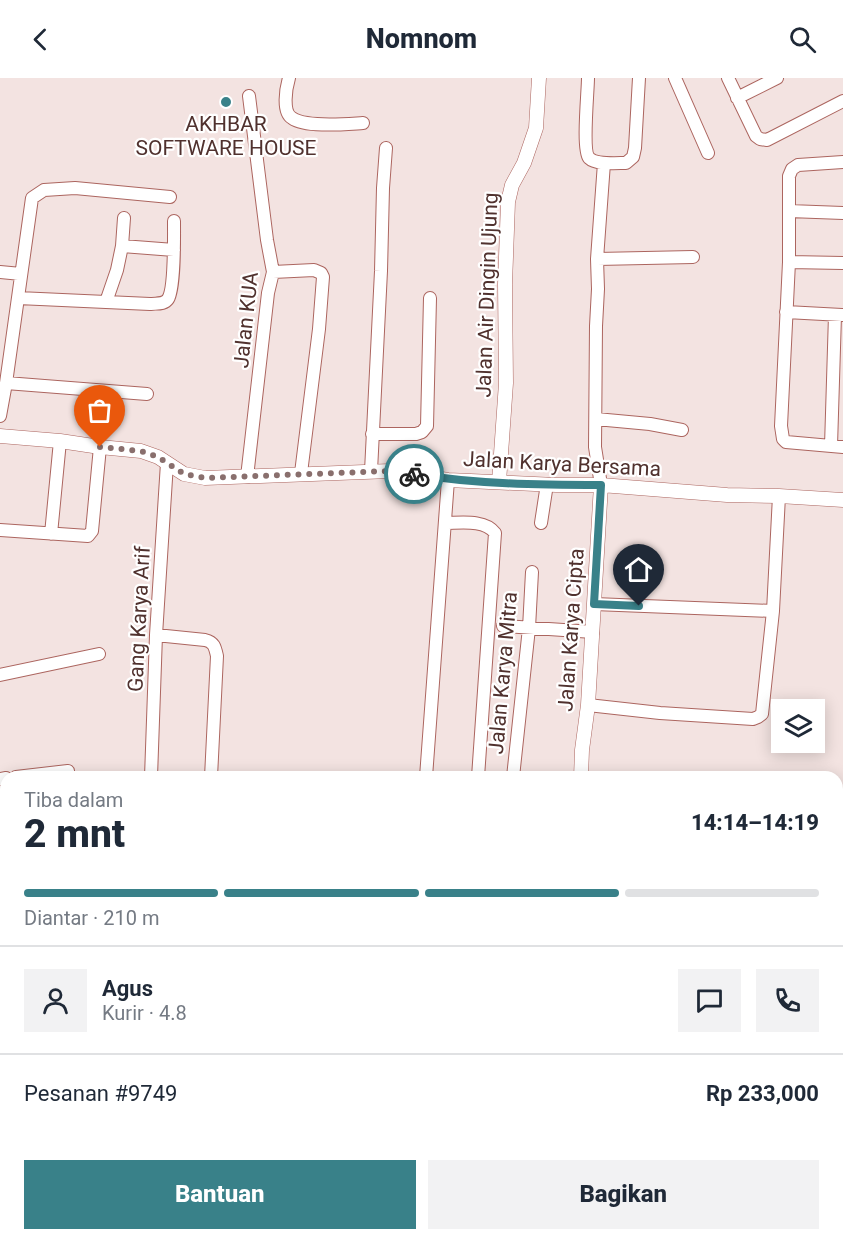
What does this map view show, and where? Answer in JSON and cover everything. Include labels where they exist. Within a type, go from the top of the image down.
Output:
[{"type":"street","points":[[289,78],[285,92],[288,114],[292,118],[325,125],[363,123]]},
{"type":"street","name":"Jalan Air Dingin Ujung","points":[[499,482],[506,383],[505,284],[508,202],[512,185],[524,163],[536,128],[539,78]]},
{"type":"street","points":[[588,78],[586,134],[588,157],[604,163],[626,163],[633,157],[639,78]]},
{"type":"street","points":[[675,78],[708,153]]},
{"type":"street","points":[[728,78],[756,136],[760,139],[765,140],[843,101]]},
{"type":"street","points":[[737,98],[777,78]]},
{"type":"street","name":"Jalan KUA","points":[[247,477],[268,293],[273,272],[249,96]]},
{"type":"street","points":[[371,471],[386,148]]},
{"type":"street","points":[[786,312],[839,315],[837,447],[786,442],[783,439],[781,426],[786,312],[789,262],[789,176],[794,167],[798,165],[843,162]]},
{"type":"street","points":[[601,485],[595,447],[596,326],[597,259],[604,163]]},
{"type":"street","points":[[0,416],[6,383],[6,347],[18,298],[32,198],[44,190],[75,188],[170,197]]},
{"type":"street","points":[[789,211],[843,213]]},
{"type":"street","points":[[106,302],[117,270],[124,218]]},
{"type":"street","points":[[18,298],[150,304],[165,302],[171,288],[174,221]]},
{"type":"street","points":[[122,246],[174,250]]},
{"type":"street","points":[[597,259],[693,257]]},
{"type":"street","points":[[789,262],[843,263]]},
{"type":"street","points":[[273,272],[314,270],[321,273],[323,278],[301,473]]},
{"type":"street","points":[[0,272],[21,274]]},
{"type":"street","points":[[372,434],[416,434],[422,432],[427,426],[430,298]]},
{"type":"street","points":[[6,383],[147,394]]},
{"type":"street","points":[[596,420],[650,424],[682,430]]},
{"type":"street","name":"Jalan Karya Bersama","points":[[0,436],[141,451],[158,457],[184,474],[205,478],[390,471],[448,480],[601,485],[727,495],[843,500]]},
{"type":"street","points":[[51,534],[60,441]]},
{"type":"street","points":[[0,530],[86,537],[92,531],[100,447]]},
{"type":"street","name":"Gang Karya Arif","points":[[151,771],[156,634],[167,463]]},
{"type":"street","points":[[426,771],[448,480]]},
{"type":"street","points":[[541,523],[547,484]]},
{"type":"street","name":"Jalan Karya Cipta","points":[[581,771],[588,705],[601,485]]},
{"type":"street","points":[[588,705],[660,713],[753,718],[762,714],[773,611],[780,496]]},
{"type":"street","points":[[445,523],[480,524],[492,528],[495,533],[478,771]]},
{"type":"street","name":"Jalan Karya Mitra","points":[[514,771],[529,628],[532,572]]},
{"type":"street","points":[[594,604],[773,611]]},
{"type":"street","points":[[503,626],[593,632]]},
{"type":"street","points":[[156,634],[205,640],[214,644],[217,656],[212,771]]},
{"type":"street","points":[[0,675],[99,654]]},
{"type":"way so far","points":[[100,447],[141,451],[158,457],[184,474],[205,478],[390,471],[414,474]]},
{"type":"place","name":"AKHBAR SOFTWARE HOUSE","points":[[226,102]]},
{"type":"route","points":[[414,474],[448,480],[601,485],[594,604],[639,606]]}]
